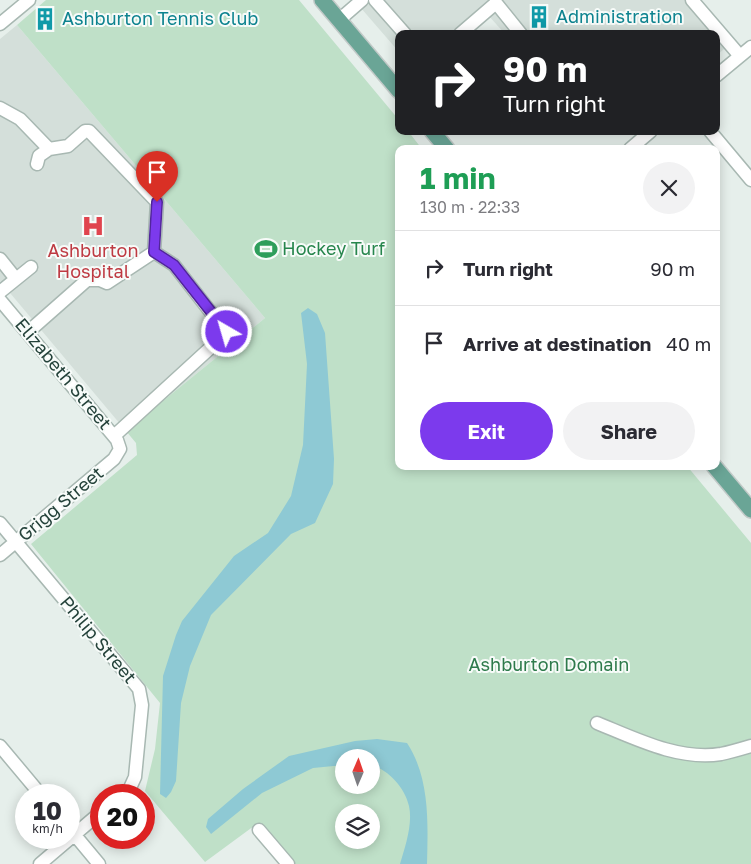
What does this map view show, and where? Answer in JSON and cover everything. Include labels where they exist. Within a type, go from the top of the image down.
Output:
[{"type":"main road","points":[[322,0],[395,81]]},
{"type":"main road","points":[[435,135],[444,145]]},
{"type":"main road","points":[[717,470],[751,510]]},
{"type":"street","points":[[0,24],[28,0]]},
{"type":"street","points":[[339,20],[362,0]]},
{"type":"street","points":[[375,0],[401,30]]},
{"type":"street","points":[[692,0],[715,30]]},
{"type":"street","points":[[465,30],[496,3],[519,30]]},
{"type":"street","points":[[720,36],[740,56]]},
{"type":"street","points":[[720,73],[751,47]]},
{"type":"street","points":[[0,108],[20,119],[49,149]]},
{"type":"street","points":[[36,164],[39,156],[49,149],[68,146],[89,130],[157,202],[154,252]]},
{"type":"street","points":[[635,145],[646,135]]},
{"type":"street","points":[[713,135],[751,180]]},
{"type":"street","points":[[114,436],[229,330],[174,265],[154,252]]},
{"type":"street","points":[[28,332],[87,280],[100,280],[107,283],[154,252]]},
{"type":"street","points":[[0,259],[16,279]]},
{"type":"street","points":[[0,292],[31,267]]},
{"type":"street","name":"Elizabeth Street","points":[[0,300],[114,436],[120,444],[120,452]]},
{"type":"street","name":"Grigg Street","points":[[0,555],[120,452]]},
{"type":"street","name":"Philip Street","points":[[0,523],[139,689],[142,705],[135,777],[132,784]]},
{"type":"street","points":[[597,723],[638,739],[692,754],[720,754],[751,746]]},
{"type":"street","points":[[0,746],[32,784]]},
{"type":"street","points":[[259,830],[288,864]]},
{"type":"street","points":[[80,841],[99,864]]},
{"type":"street","points":[[40,864],[55,849]]},
{"type":"shaded area","points":[[354,0],[697,0],[732,42],[720,52],[720,30],[501,30],[488,15],[471,30],[395,30],[395,47]]},
{"type":"shaded area","name":"Ashburton Hospital","points":[[17,25],[265,318],[126,431],[0,281],[0,39]]},
{"type":"green space","name":"Ashburton Domain","points":[[46,0],[299,0],[395,115],[395,135],[411,135],[419,145],[395,145],[395,470],[690,470],[751,543],[751,864],[293,864],[258,823],[205,862],[155,803],[155,784],[147,784],[155,749],[160,703],[31,544],[137,455],[136,443],[126,431],[265,318],[17,25]]},
{"type":"water","points":[[308,308],[317,314],[325,333],[334,459],[333,484],[315,523],[291,534],[211,615],[190,666],[181,703],[176,781],[166,798],[160,794],[163,676],[182,621],[234,556],[268,533],[291,496],[303,445],[307,364],[301,313]]},
{"type":"water","points":[[377,739],[407,743],[415,757],[424,786],[428,833],[427,864],[400,864],[409,828],[409,806],[400,786],[390,775],[380,768],[380,749],[335,749],[335,766],[313,768],[262,793],[211,834],[206,827],[208,819],[243,789],[289,756],[355,741]]},
{"type":"place","name":"Administration","points":[[539,17]]},
{"type":"place","name":"Ashburton Tennis Club","points":[[45,19]]},
{"type":"place","name":"Ashburton Hospital","points":[[93,226]]},
{"type":"place","name":"Hockey Turf","points":[[266,249]]},
{"type":"route","points":[[157,202],[154,252],[174,265],[227,332]]}]
